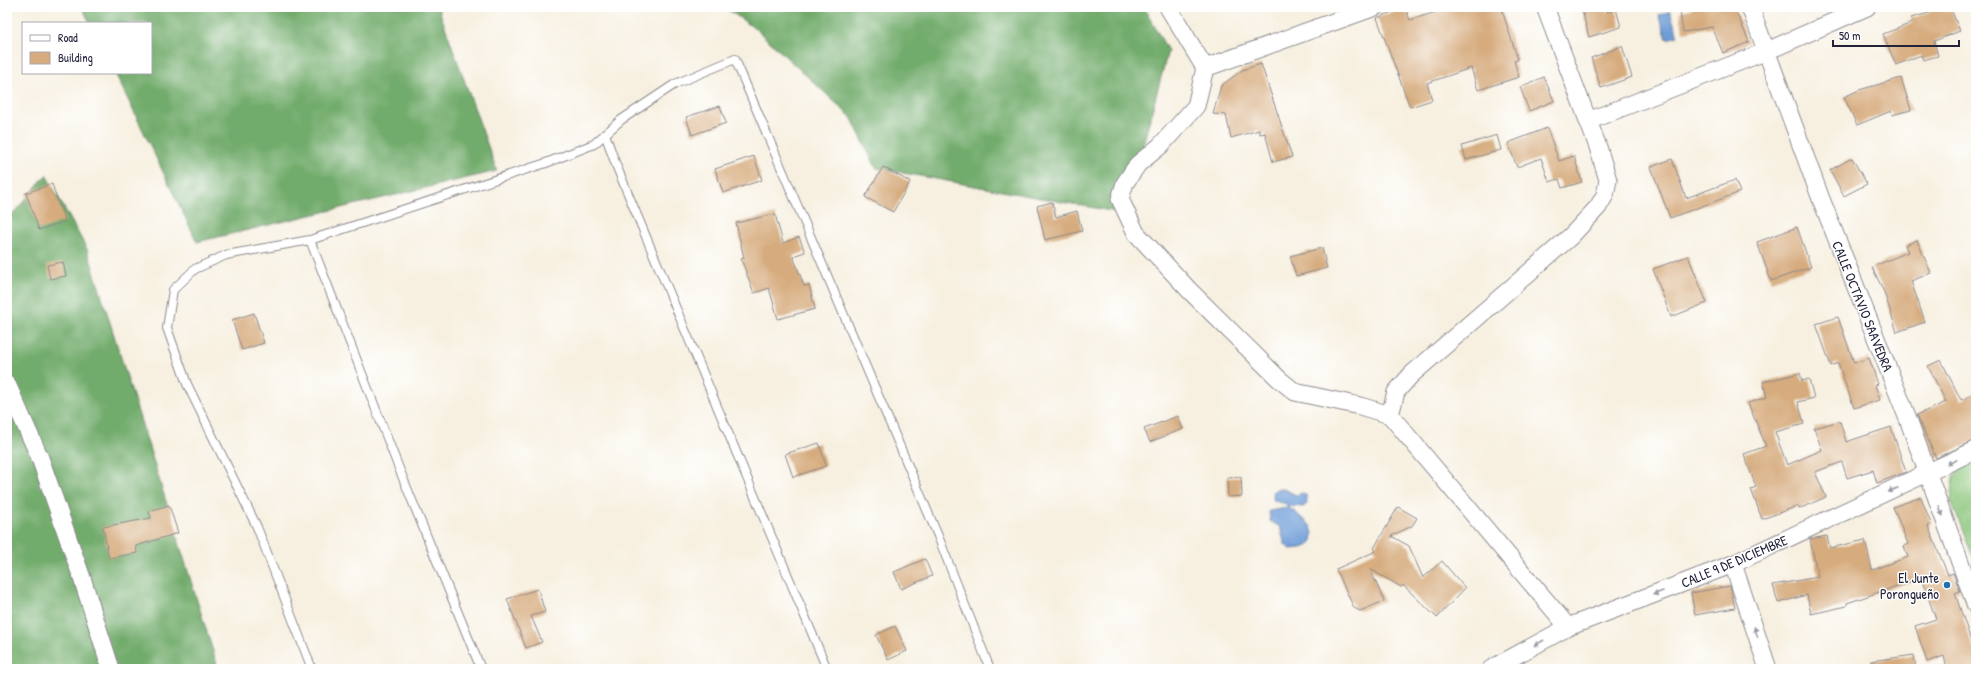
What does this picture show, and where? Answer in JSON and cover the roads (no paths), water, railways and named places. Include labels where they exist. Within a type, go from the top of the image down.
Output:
[{"type":"street","points":[[1168,7],[1205,68],[1196,106],[1160,146],[1138,164],[1125,183],[1120,199],[1136,233],[1239,340],[1279,379],[1295,392],[1360,406],[1390,415],[1568,627]]},
{"type":"street","points":[[1205,68],[1375,7]]},
{"type":"street","points":[[1390,415],[1396,392],[1411,375],[1572,236],[1598,208],[1605,195],[1608,180],[1588,121],[1545,7]]},
{"type":"street","name":"CALLE OCTAVIO SAAVEDRA","points":[[1750,7],[1767,51],[1788,114],[1928,474],[1976,606]]},
{"type":"street","points":[[1588,121],[1767,51],[1867,7]]},
{"type":"street","points":[[7,384],[40,458],[82,578],[111,669]]},
{"type":"street","name":"CALLE 9 DE DICIEMBRE","points":[[1491,669],[1510,665],[1568,627],[1733,564],[1928,474],[1976,450]]},
{"type":"street","points":[[1733,564],[1768,669]]},
{"type":"lane","points":[[312,669],[257,527],[187,384],[167,328],[173,290],[195,269],[226,255],[310,240],[546,163],[594,144],[621,120],[675,84],[735,58],[938,536],[990,669]]},
{"type":"lane","points":[[605,134],[616,165],[827,669]]},
{"type":"lane","points":[[310,240],[398,466],[482,669]]},
{"type":"water","points":[[1670,11],[1678,36],[1667,39],[1659,15]]},
{"type":"water","points":[[1277,489],[1284,489],[1296,495],[1302,493],[1306,495],[1307,504],[1303,507],[1290,506],[1290,510],[1295,511],[1311,527],[1313,536],[1310,544],[1307,546],[1291,549],[1285,545],[1280,527],[1270,521],[1269,511],[1286,508],[1287,504],[1274,501],[1272,492]]},
{"type":"place","name":"El Junte Porongueño","points":[[1947,585]]}]
